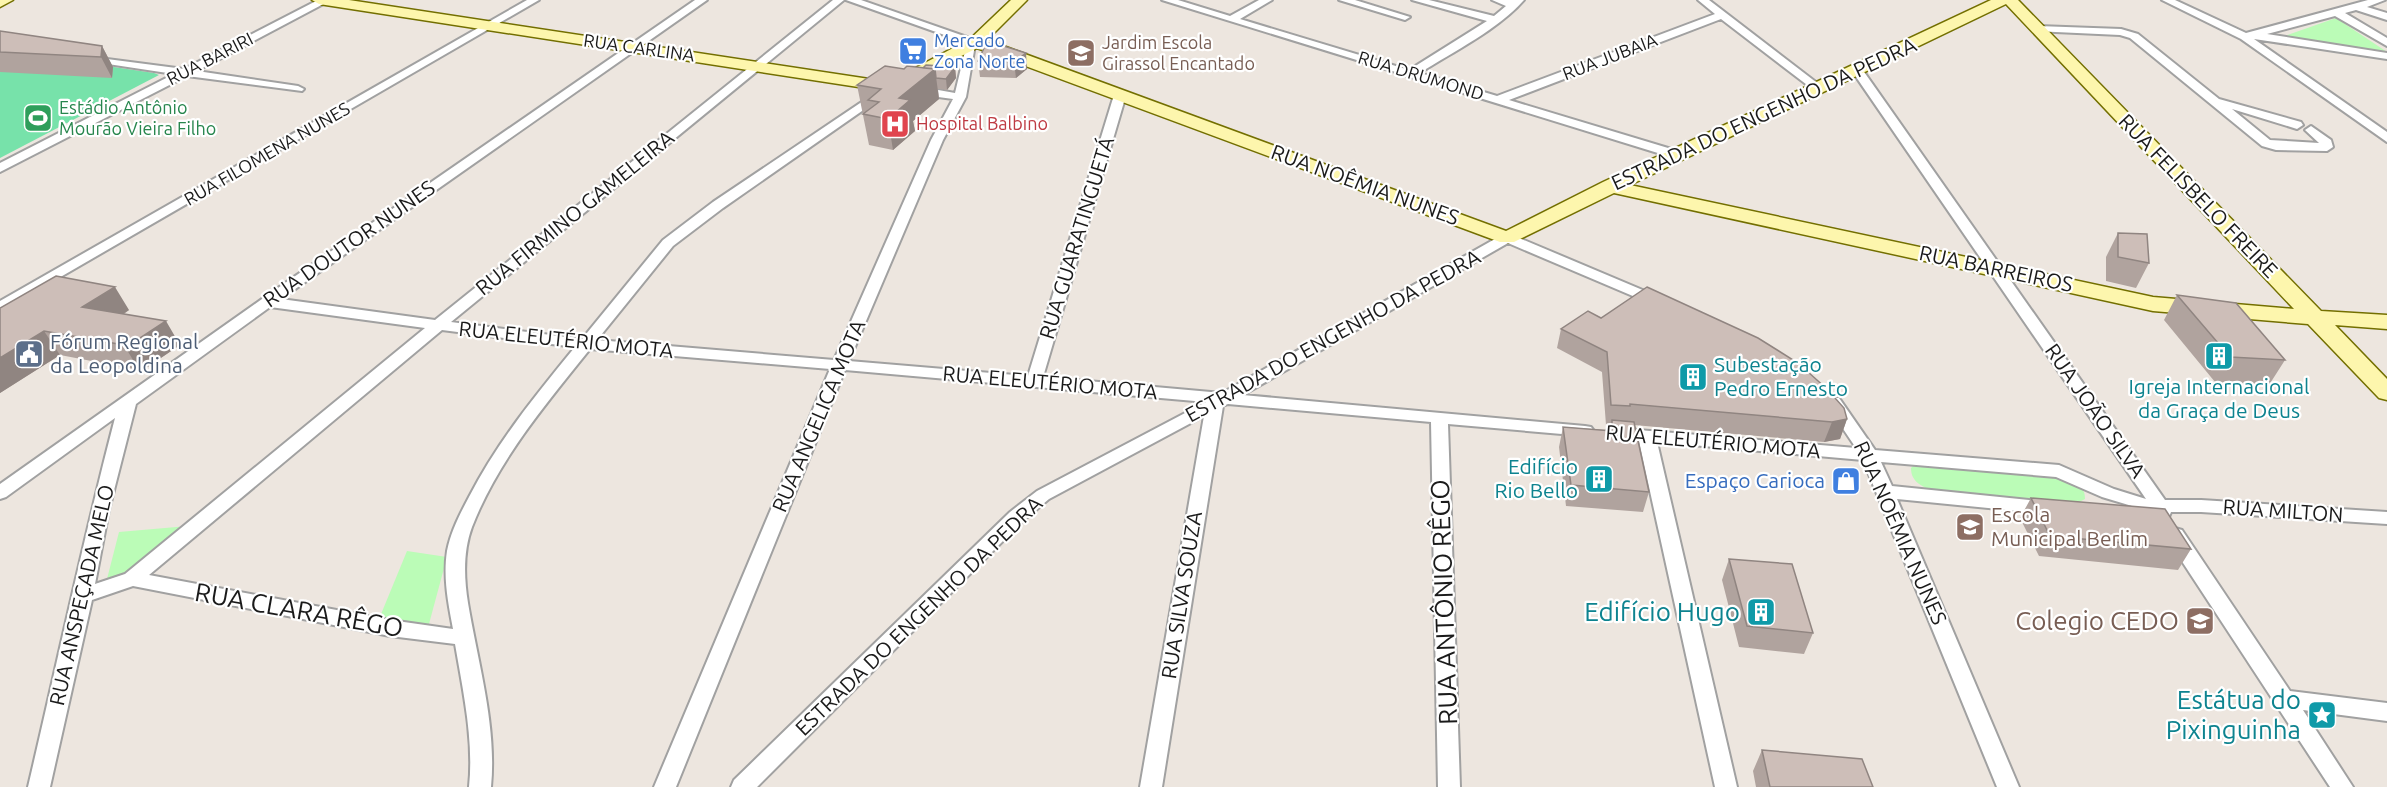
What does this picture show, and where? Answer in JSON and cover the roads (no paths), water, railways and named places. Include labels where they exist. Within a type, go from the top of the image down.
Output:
[{"type":"street","points":[[0,3],[6,0]]},
{"type":"street","name":"RUA CARLINA","points":[[322,0],[359,3],[631,48],[960,97]]},
{"type":"street","name":"RUA BARIRI","points":[[0,168],[322,0]]},
{"type":"street","name":"RUA FILOMENA NUNES","points":[[0,307],[534,0]]},
{"type":"street","name":"RUA DOUTOR NUNES","points":[[0,493],[267,302],[702,0]]},
{"type":"street","name":"RUA FIRMINO GAMELEIRA","points":[[83,596],[132,579],[438,325],[839,0]]},
{"type":"street","points":[[851,0],[971,49],[1002,51],[999,21]]},
{"type":"street","points":[[480,787],[482,768],[476,704],[458,602],[457,550],[463,527],[489,477],[521,424],[668,243],[686,227],[891,87],[971,49],[1020,0]]},
{"type":"street","name":"RUA DRUMOND","points":[[1167,0],[1674,154]]},
{"type":"street","points":[[1232,19],[1267,0]]},
{"type":"street","points":[[1344,0],[1405,17]]},
{"type":"street","points":[[1417,0],[1496,20]]},
{"type":"street","points":[[1497,0],[1517,2]]},
{"type":"street","points":[[1703,0],[1818,88]]},
{"type":"street","name":"ESTRADA DO ENGENHO DA PEDRA","points":[[742,787],[1017,516],[1043,495],[1220,401],[1507,238],[1674,154],[1858,71],[2003,0]]},
{"type":"street","name":"RUA FELISBELO FREIRE","points":[[2010,0],[2387,393]]},
{"type":"street","points":[[2167,0],[2248,36],[2387,138]]},
{"type":"street","points":[[2248,36],[2380,0]]},
{"type":"street","points":[[1412,73],[1496,20],[1517,2]]},
{"type":"street","points":[[2358,7],[2387,17]]},
{"type":"street","points":[[2338,13],[2387,44]]},
{"type":"street","name":"RUA JUBAIA","points":[[1498,100],[1722,15]]},
{"type":"street","points":[[2038,29],[2130,34],[2262,141],[2271,145],[2327,147],[2327,143],[2311,130]]},
{"type":"street","points":[[2248,36],[2387,56]]},
{"type":"street","name":"RUA ANGELICA MOTA","points":[[665,787],[839,366],[937,140],[960,97],[971,49]]},
{"type":"street","name":"RUA NOÊMIA NUNES","points":[[1002,51],[1507,238],[1678,310]]},
{"type":"street","points":[[81,57],[298,89]]},
{"type":"street","name":"RUA JOÃO SILVA","points":[[1858,71],[2153,494],[2283,699],[2342,787]]},
{"type":"street","name":"RUA GUARATINGUETÁ","points":[[1034,381],[1120,95]]},
{"type":"street","points":[[2211,99],[2297,125]]},
{"type":"street","name":"RUA BARREIROS","points":[[1610,186],[1996,268],[2153,304],[2217,311],[2387,322]]},
{"type":"street","name":"RUA ELEUTÉRIO MOTA","points":[[267,302],[584,344],[1034,381],[1220,401],[1439,417],[2059,471],[2094,496],[2162,509]]},
{"type":"street","name":"RUA NOÊMIA NUNES","points":[[1820,391],[1834,403],[1870,456],[2008,787]]},
{"type":"street","name":"RUA SILVA SOUZA","points":[[1151,787],[1220,401]]},
{"type":"street","name":"RUA ANSPEÇADA MELO","points":[[39,787],[83,596],[99,510],[128,403]]},
{"type":"street","name":"RUA ANTÔNIO RÊGO","points":[[1439,417],[1449,787]]},
{"type":"street","points":[[1647,436],[1726,787]]},
{"type":"street","points":[[1886,492],[2062,509]]},
{"type":"street","name":"RUA MILTON","points":[[2118,515],[2201,506],[2387,518]]},
{"type":"street","name":"RUA CLARA RÊGO","points":[[132,579],[390,628],[465,638]]},
{"type":"street","points":[[2283,699],[2387,712]]},
{"type":"place","name":"Mercado Zona Norte","points":[[913,51]]},
{"type":"place","name":"Jardim Escola Girassol Encantado","points":[[1081,53]]},
{"type":"place","name":"Estádio Antônio Mourão Vieira Filho","points":[[38,118]]},
{"type":"place","name":"Hospital Balbino","points":[[895,124]]},
{"type":"place","name":"Fórum Regional da Leopoldina","points":[[29,354]]},
{"type":"place","name":"Igreja Internacional da Graça de Deus","points":[[2219,356]]},
{"type":"place","name":"Subestação Pedro Ernesto","points":[[1693,377]]},
{"type":"place","name":"Edifício Rio Bello","points":[[1599,479]]},
{"type":"place","name":"Espaço Carioca","points":[[1846,481]]},
{"type":"place","name":"Escola Municipal Berlim","points":[[1970,527]]},
{"type":"place","name":"Edifício Hugo","points":[[1761,612]]},
{"type":"place","name":"Colegio CEDO","points":[[2200,621]]},
{"type":"place","name":"Estátua do Pixinguinha","points":[[2322,715]]}]
